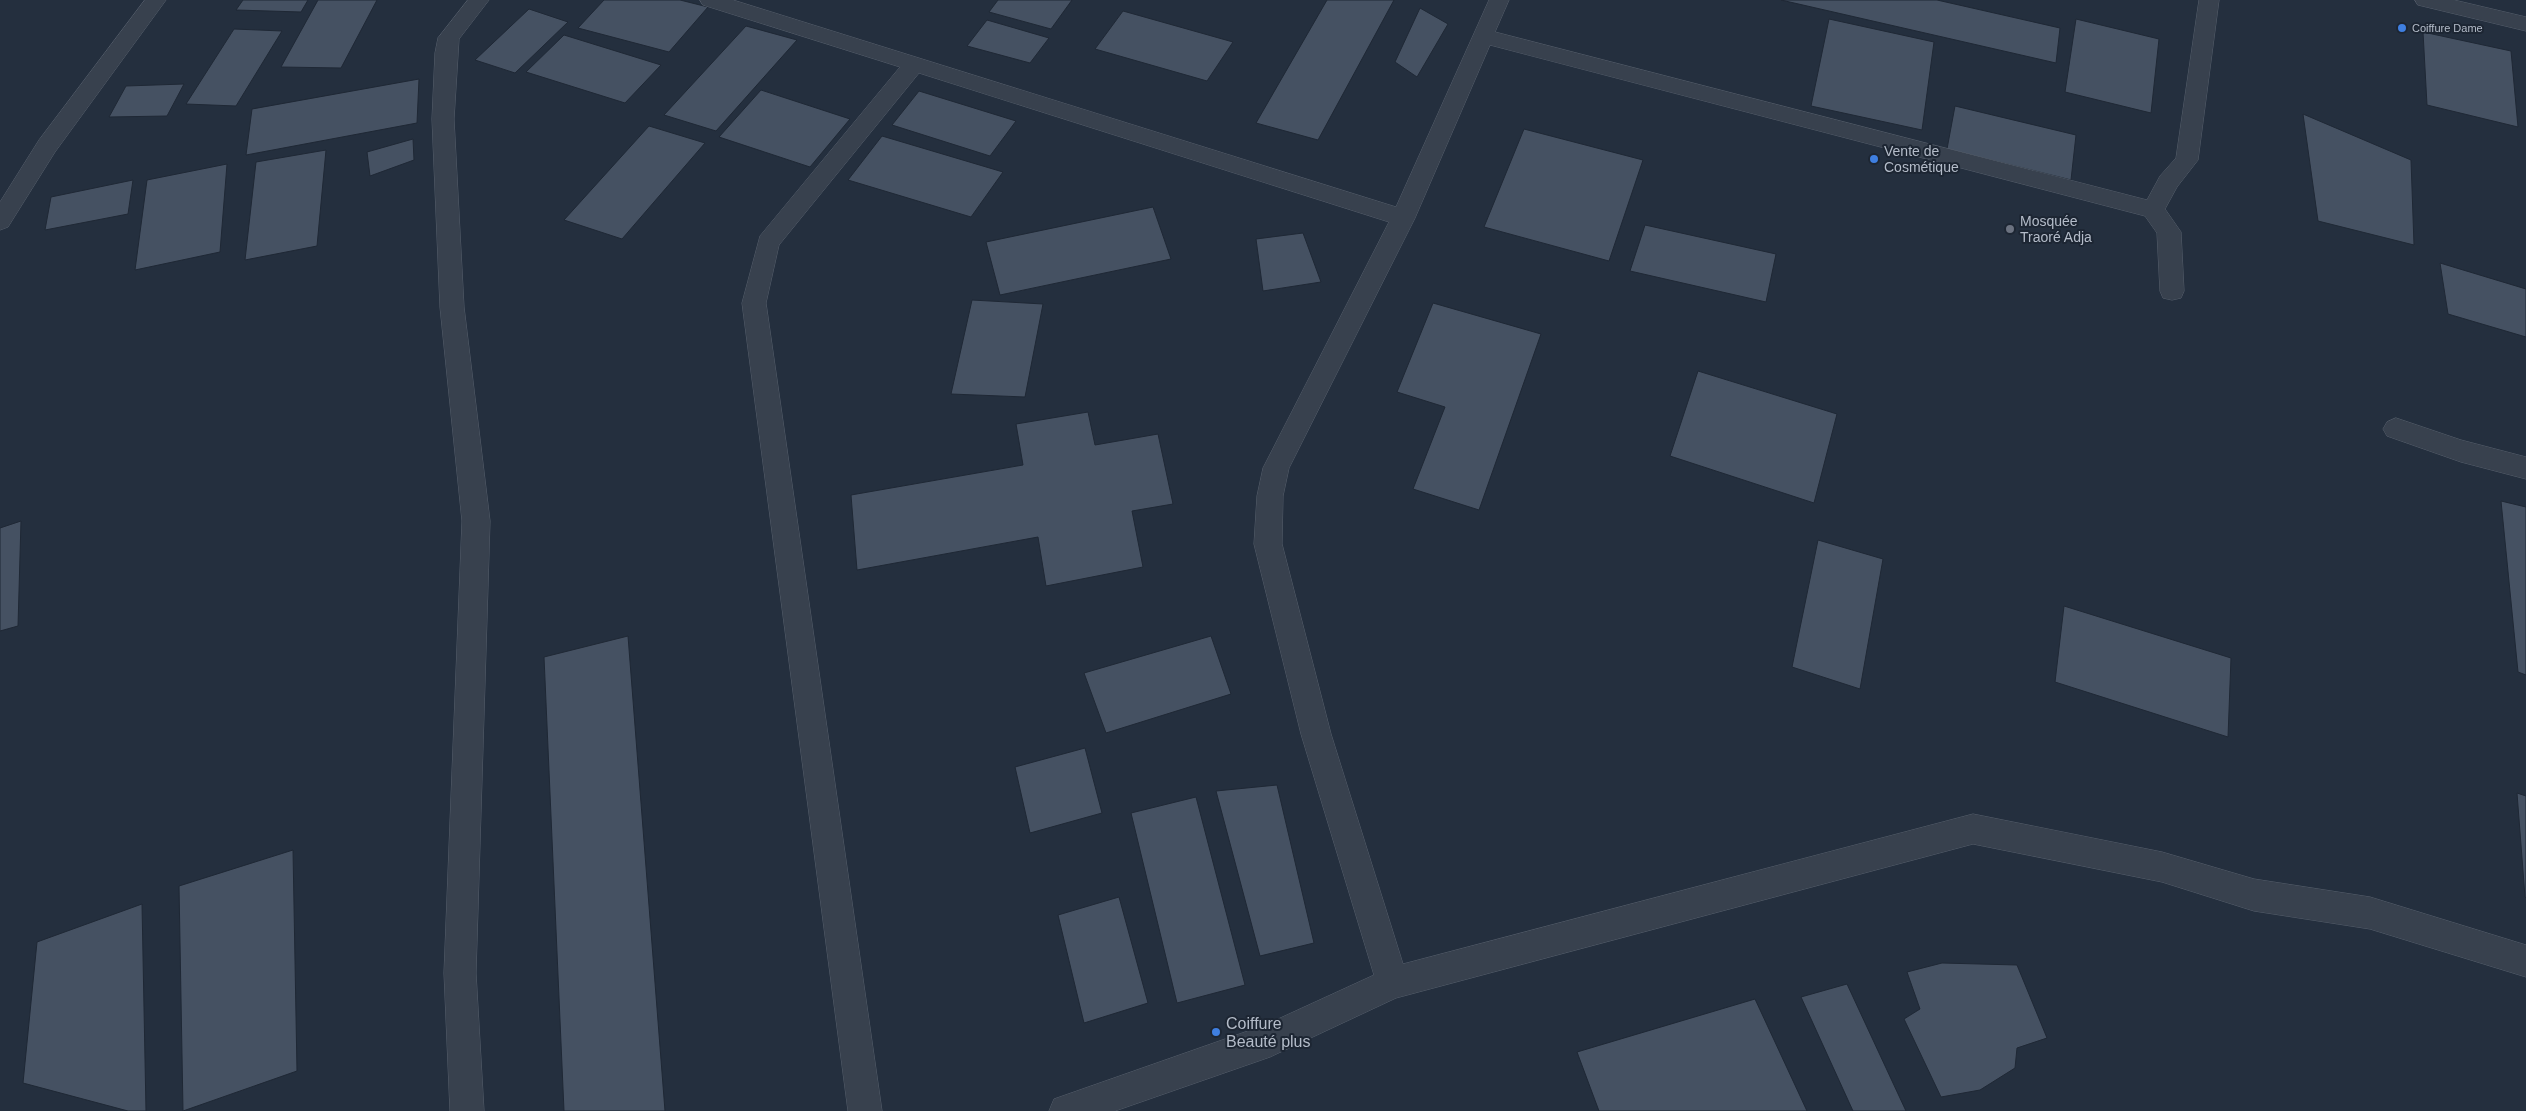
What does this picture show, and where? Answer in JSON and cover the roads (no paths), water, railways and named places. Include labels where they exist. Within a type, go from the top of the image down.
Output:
[{"type":"street","points":[[0,220],[47,146],[156,0]]},
{"type":"street","points":[[466,1111],[460,973],[476,521],[452,307],[443,119],[448,38],[479,0]]},
{"type":"street","points":[[710,0],[1404,218]]},
{"type":"street","points":[[1393,983],[1316,734],[1268,544],[1270,496],[1276,468],[1404,218],[1499,0]]},
{"type":"street","points":[[2153,210],[2168,182],[2187,160],[2208,0]]},
{"type":"street","points":[[2425,0],[2526,24]]},
{"type":"street","points":[[1483,36],[2153,210],[2169,232],[2172,292]]},
{"type":"street","points":[[866,1111],[754,303],[768,242],[915,64]]},
{"type":"street","points":[[2396,429],[2462,451],[2526,468]]},
{"type":"street","points":[[1066,1111],[1270,1040],[1393,983],[1973,829],[2162,867],[2254,895],[2370,913],[2526,962]]},
{"type":"place","name":"Coiffure Dame","points":[[2402,28]]},
{"type":"place","name":"Vente de Cosmétique","points":[[1874,159]]},
{"type":"place","name":"Mosquée Traoré Adja","points":[[2010,229]]},
{"type":"place","name":"Coiffure Beauté plus","points":[[1216,1032]]}]
